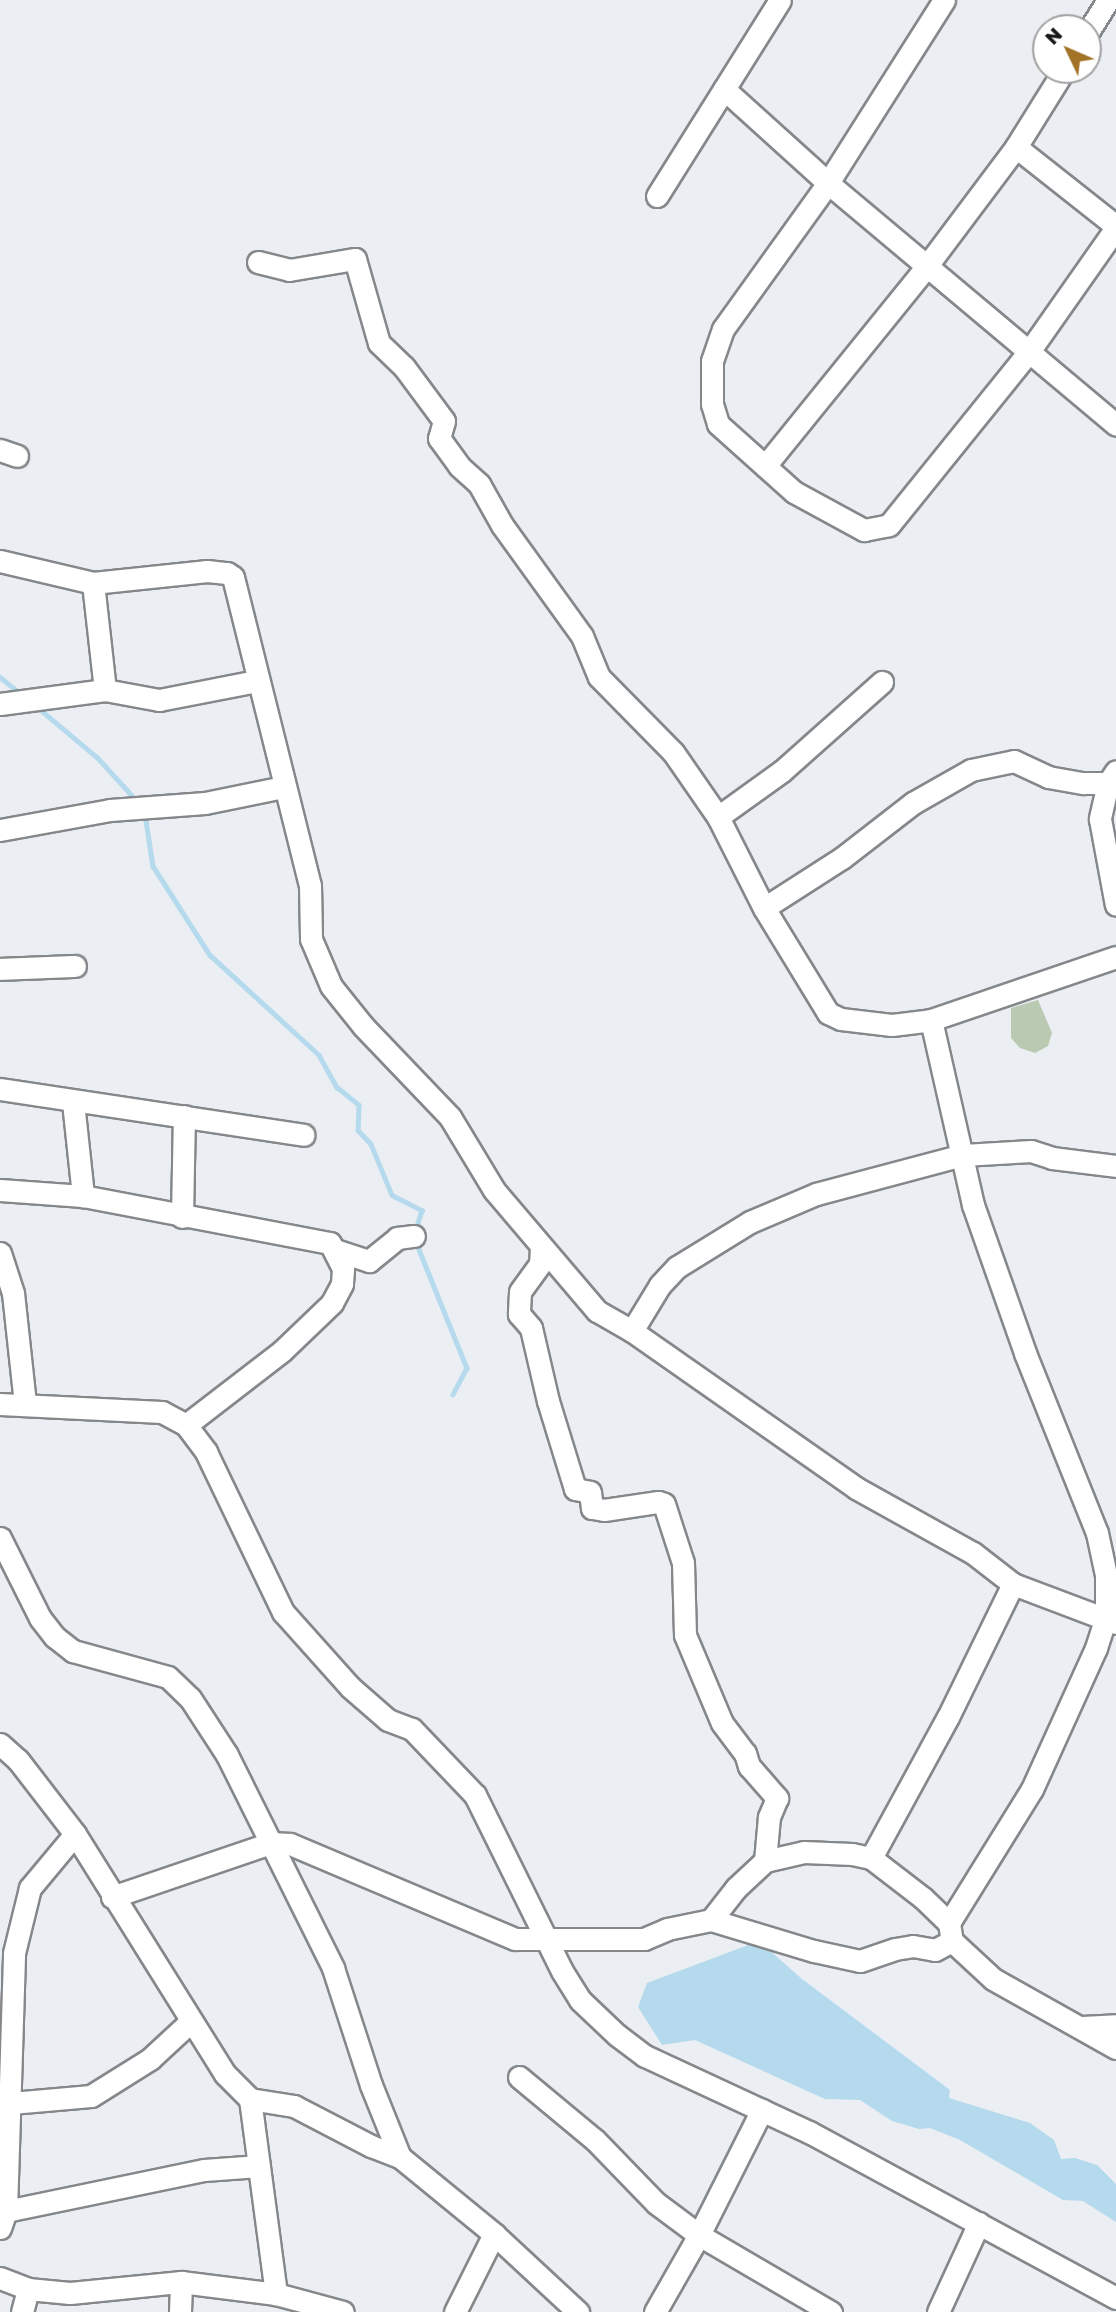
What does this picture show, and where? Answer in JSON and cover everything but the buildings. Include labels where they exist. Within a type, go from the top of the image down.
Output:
[{"type":"street","points":[[657,196],[780,0]]},
{"type":"street","points":[[944,0],[828,183],[734,311],[723,329],[712,361],[712,404],[718,424],[794,492],[864,530],[889,526],[1028,352],[1116,227],[1016,147]]},
{"type":"street","points":[[765,466],[926,267],[1016,147],[1055,84]]},
{"type":"street","points":[[724,89],[828,183],[1116,425]]},
{"type":"street","points":[[258,262],[289,270],[355,259],[379,343],[404,367],[444,421],[439,438],[458,466],[479,484],[502,525],[582,636],[599,677],[673,752],[718,817],[764,908],[828,1013],[841,1019],[892,1025],[931,1020],[1116,957]]},
{"type":"street","points":[[0,561],[93,583],[208,571],[227,573],[233,577],[283,788],[310,885],[311,939],[331,986],[363,1026],[450,1117],[494,1190],[541,1248],[597,1311],[632,1331],[856,1488],[973,1553],[1013,1584],[1111,1620]]},
{"type":"street","points":[[93,583],[105,690]]},
{"type":"street","points":[[0,704],[105,690],[159,699],[257,681]]},
{"type":"street","points":[[718,817],[782,771],[882,682]]},
{"type":"street","points":[[764,908],[842,858],[913,803],[971,770],[1014,761],[1048,776],[1083,783],[1113,778],[1100,819],[1116,905]]},
{"type":"street","points":[[0,830],[110,810],[205,803],[283,788]]},
{"type":"street","points":[[0,969],[75,966]]},
{"type":"street","points":[[112,1897],[271,1843],[290,1844],[515,1939],[644,1939],[667,1929],[711,1920],[814,1951],[860,1961],[913,1946],[935,1950],[951,1932],[1032,1790],[1111,1620],[1097,1533],[992,1262],[973,1205],[931,1020]]},
{"type":"street","points":[[0,1089],[304,1135]]},
{"type":"street","points":[[73,1102],[83,1196]]},
{"type":"street","points":[[182,1217],[184,1116]]},
{"type":"street","points":[[632,1331],[660,1285],[677,1267],[750,1222],[816,1195],[963,1155],[1031,1151],[1052,1158],[1116,1166]]},
{"type":"street","points":[[0,1190],[83,1196],[182,1217],[275,1231],[330,1243],[343,1269],[342,1284],[332,1303],[282,1351],[186,1425]]},
{"type":"street","points":[[335,1250],[369,1261],[397,1238],[414,1236]]},
{"type":"street","points":[[541,1248],[540,1264],[520,1292],[519,1314],[531,1328],[548,1401],[575,1489],[590,1492],[592,1508],[604,1510],[658,1502],[664,1504],[682,1563],[685,1635],[722,1723],[745,1753],[749,1766],[777,1798],[769,1817],[765,1861]]},
{"type":"street","points":[[0,1253],[13,1293],[24,1403]]},
{"type":"street","points":[[0,1404],[24,1403],[162,1412],[186,1425],[206,1452],[283,1612],[350,1687],[388,1720],[412,1729],[475,1795],[580,2000],[617,2035],[645,2056],[809,2132],[1116,2298]]},
{"type":"street","points":[[0,1538],[40,1618],[55,1637],[73,1651],[168,1677],[190,1698],[227,1755],[333,1968],[371,2085],[400,2157]]},
{"type":"street","points":[[871,1857],[948,1717],[1013,1584]]},
{"type":"street","points":[[0,1744],[18,1760],[75,1834],[225,2074],[250,2099],[294,2106],[400,2157],[494,2234],[571,2310]]},
{"type":"street","points":[[75,1834],[30,1888],[14,1952],[11,2103],[3,2219],[204,2169],[259,2166]]},
{"type":"street","points":[[711,1920],[736,1888],[765,1861],[804,1852],[871,1857],[951,1932],[992,1979],[1116,2048]]},
{"type":"street","points":[[11,2103],[91,2096],[150,2059],[191,2021]]},
{"type":"street","points":[[1082,2027],[1116,2025]]},
{"type":"street","points":[[519,2077],[595,2140],[656,2203],[699,2235],[831,2312]]},
{"type":"street","points":[[250,2099],[276,2294]]},
{"type":"street","points":[[655,2312],[699,2235],[762,2110]]},
{"type":"street","points":[[938,2312],[979,2223]]},
{"type":"street","points":[[455,2312],[494,2234]]},
{"type":"street","points":[[0,2277],[28,2288],[70,2293],[181,2282],[276,2294],[343,2312]]},
{"type":"street","points":[[180,2312],[181,2282]]},
{"type":"street","points":[[22,2312],[28,2288]]},
{"type":"green space","points":[[1038,1000],[1052,1033],[1048,1046],[1035,1053],[1020,1048],[1011,1038],[1011,1008]]},
{"type":"water","points":[[759,1941],[802,1979],[950,2090],[949,2098],[1030,2123],[1054,2140],[1061,2159],[1075,2158],[1097,2165],[1116,2184],[1116,2222],[1083,2201],[1063,2200],[960,2140],[930,2128],[919,2129],[892,2121],[860,2100],[825,2099],[695,2040],[662,2045],[638,2007],[647,1983]]},
{"type":"waterway","points":[[0,677],[21,694]]},
{"type":"waterway","points":[[36,706],[98,758],[137,801]]},
{"type":"waterway","points":[[145,814],[153,866],[210,955],[319,1055],[337,1087],[359,1105],[358,1130],[371,1144],[392,1195],[422,1210],[416,1230]]},
{"type":"waterway","points":[[416,1242],[467,1368],[453,1394]]}]
